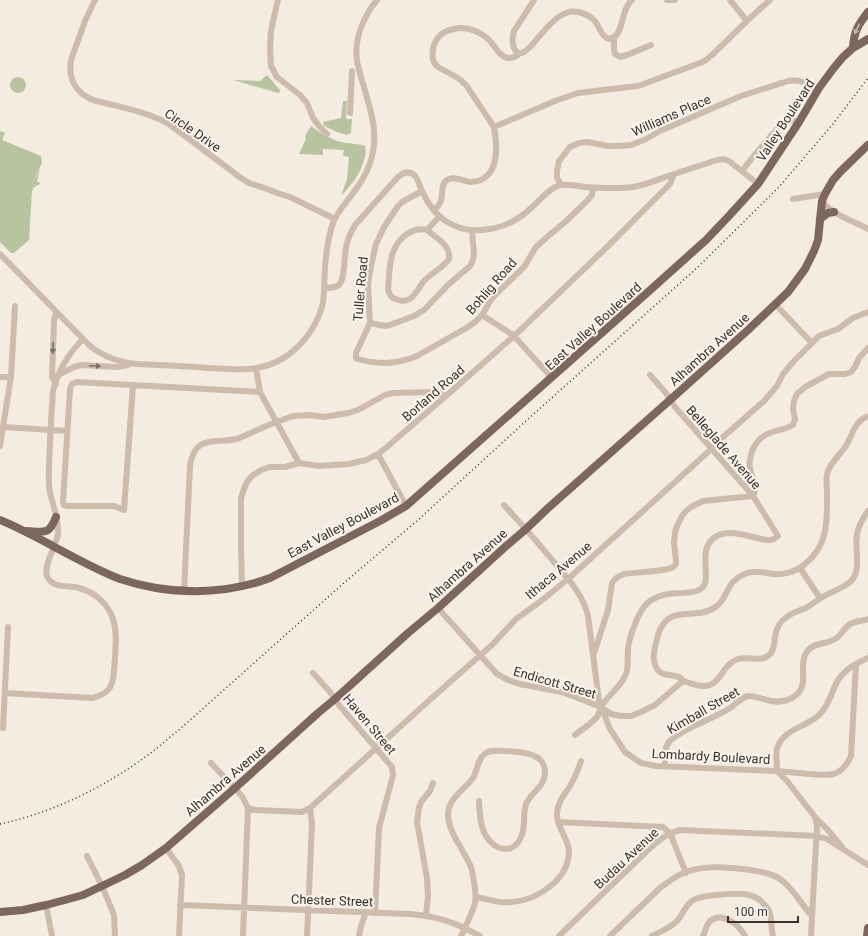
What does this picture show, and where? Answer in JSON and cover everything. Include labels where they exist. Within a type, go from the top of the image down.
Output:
[{"type":"main road","points":[[852,48],[856,28],[868,12]]},
{"type":"main road","name":"Valley Boulevard","points":[[727,218],[758,184],[799,122],[819,88],[843,57],[852,48],[868,39]]},
{"type":"main road","name":"Alhambra Avenue","points":[[0,912],[23,910],[46,905],[83,894],[125,875],[166,848],[235,788],[670,400],[788,292],[808,265],[814,251],[818,240],[824,198],[833,180],[868,145]]},
{"type":"main road","points":[[820,219],[828,213],[834,212]]},
{"type":"main road","name":"East Valley Boulevard","points":[[0,520],[120,579],[146,586],[184,591],[209,591],[242,587],[270,578],[373,525],[406,506],[687,257],[727,218]]},
{"type":"main road","points":[[24,531],[45,532],[50,529],[56,517]]},
{"type":"main road","points":[[867,936],[868,928]]},
{"type":"street","name":"Circle Drive","points":[[95,0],[70,60],[71,78],[73,84],[81,94],[93,100],[144,113],[161,120],[169,124],[241,178],[261,188],[290,197],[335,220]]},
{"type":"street","points":[[278,0],[271,31],[271,66],[277,77],[300,95],[318,126],[327,134]]},
{"type":"street","points":[[0,254],[90,346],[105,356],[123,362],[136,364],[237,369],[256,368],[284,357],[298,347],[304,340],[314,326],[320,313],[323,302],[328,242],[335,220],[344,204],[363,178],[372,160],[374,148],[373,122],[357,62],[356,48],[363,22],[377,0]]},
{"type":"street","points":[[519,54],[513,47],[514,31],[534,0]]},
{"type":"street","points":[[434,210],[438,207],[441,201],[444,182],[453,178],[471,182],[479,181],[485,178],[492,169],[495,162],[496,153],[494,127],[466,85],[436,66],[433,60],[435,42],[439,37],[449,29],[466,28],[482,35],[502,55],[506,58],[511,58],[524,52],[551,24],[566,12],[575,11],[587,15],[594,20],[602,34],[607,38],[612,38],[616,36],[619,31],[626,9],[632,0]]},
{"type":"street","points":[[667,0],[675,0]]},
{"type":"street","points":[[730,0],[747,21]]},
{"type":"street","points":[[494,127],[555,101],[578,93],[638,86],[700,64],[712,55],[770,0]]},
{"type":"street","points":[[614,37],[615,54],[620,57],[651,46]]},
{"type":"street","points":[[350,114],[352,71]]},
{"type":"street","name":"Williams Place","points":[[561,185],[557,178],[557,171],[560,161],[570,146],[586,142],[608,146],[631,145],[741,96],[788,81],[801,81],[819,88]]},
{"type":"street","points":[[742,171],[784,122],[799,122]]},
{"type":"street","points":[[324,288],[337,286],[341,282],[346,247],[355,225],[398,177],[402,173],[406,172],[411,173],[417,179],[422,191],[439,217],[457,227],[472,230],[491,230],[512,223],[530,210],[553,189],[561,185],[593,188],[635,187],[723,159],[729,161],[758,184]]},
{"type":"street","name":"Borland Road","points":[[242,587],[241,498],[244,489],[252,476],[261,470],[270,467],[285,467],[299,463],[318,466],[349,464],[366,460],[378,454],[514,336],[602,252],[670,184],[674,174]]},
{"type":"street","name":"Bohlig Road","points":[[356,358],[358,360],[375,363],[387,363],[411,359],[475,322],[482,315],[492,298],[524,267],[536,247],[565,222],[592,195],[593,188]]},
{"type":"street","name":"Tuller Road","points":[[356,358],[356,353],[370,323],[368,284],[376,244],[384,227],[398,206],[402,202],[422,191]]},
{"type":"street","points":[[793,199],[824,198],[826,206],[834,212],[868,229]]},
{"type":"street","points":[[427,230],[439,217]]},
{"type":"street","points":[[419,229],[427,230],[447,247],[449,251],[449,259],[426,280],[411,298],[401,301],[396,300],[389,293],[388,289],[390,265],[394,249],[400,240],[411,231],[419,229]]},
{"type":"street","points":[[370,323],[385,326],[390,325],[414,316],[424,310],[449,284],[470,266],[474,254],[472,230]]},
{"type":"street","points":[[775,304],[812,343]]},
{"type":"street","points":[[0,446],[3,427],[3,400],[11,378],[15,306]]},
{"type":"street","points":[[56,312],[54,322],[52,378],[56,384]]},
{"type":"street","name":"Ithaca Avenue","points":[[310,808],[494,644],[516,619],[568,579],[708,452],[710,448],[764,400],[777,386],[783,374],[793,362],[819,336],[838,329],[853,318],[868,312]]},
{"type":"street","points":[[482,315],[514,336],[552,378]]},
{"type":"street","points":[[4,693],[92,698],[102,695],[109,689],[114,678],[116,633],[114,620],[110,611],[97,596],[89,592],[79,588],[57,585],[50,582],[46,572],[46,566],[54,547],[58,532],[49,486],[50,430],[53,391],[63,364],[69,354],[83,339]]},
{"type":"street","points":[[593,655],[608,610],[612,583],[614,580],[624,574],[666,570],[673,567],[676,564],[674,543],[677,526],[682,516],[691,507],[702,502],[753,496],[755,488],[750,467],[750,456],[753,448],[760,438],[777,430],[787,429],[793,425],[795,419],[793,409],[794,401],[797,394],[805,387],[829,374],[845,374],[851,372],[859,358],[868,348]]},
{"type":"street","points":[[58,375],[73,367],[116,367],[136,364]]},
{"type":"street","points":[[256,368],[260,392],[299,463]]},
{"type":"street","name":"Belleglade Avenue","points":[[601,707],[626,674],[629,643],[637,619],[643,608],[658,597],[676,593],[694,592],[703,588],[706,581],[706,551],[712,539],[717,535],[730,533],[770,540],[778,536],[753,496],[675,407],[666,393],[650,375]]},
{"type":"street","points":[[0,377],[11,378]]},
{"type":"street","points":[[133,385],[124,510],[114,506],[64,505],[67,431],[70,389],[72,384],[77,382],[133,385],[260,392]]},
{"type":"street","points":[[184,591],[190,466],[194,453],[202,444],[214,441],[237,440],[293,416],[310,415],[324,417],[348,413],[358,410],[385,395],[393,393],[434,392],[446,396]]},
{"type":"street","points":[[868,416],[859,422],[852,432],[848,443],[831,465],[828,472],[826,479],[826,526],[824,538],[819,550],[800,568],[775,574],[760,572],[749,573],[740,577],[732,584],[717,606],[710,610],[677,615],[669,618],[662,624],[658,633],[654,649],[654,662],[656,668],[668,676],[678,676],[682,678],[683,681],[699,686],[709,686],[718,680],[733,661],[747,658],[758,659],[769,656],[773,651],[775,636],[781,622],[787,616],[806,608],[820,598],[844,587],[853,579],[857,570],[856,547],[859,525],[868,511]]},
{"type":"street","points":[[3,427],[67,431]]},
{"type":"street","points":[[378,454],[406,506]]},
{"type":"street","name":"Lombardy Boulevard","points":[[504,505],[526,529],[580,595],[586,608],[590,626],[599,701],[610,730],[625,752],[641,763],[656,766],[777,771],[846,852]]},
{"type":"street","points":[[800,568],[820,598]]},
{"type":"street","name":"Endicott Street","points":[[438,608],[497,674],[520,684],[562,692],[601,707],[611,714],[631,716],[641,712],[655,704],[683,681]]},
{"type":"street","name":"Kimball Street","points":[[665,766],[668,742],[685,730],[731,708],[747,696],[782,702],[790,699],[798,693],[802,686],[806,653],[818,644],[836,639],[850,624],[868,620]]},
{"type":"street","points":[[3,728],[8,627]]},
{"type":"street","points":[[856,664],[851,756],[848,762],[835,774],[777,771],[777,747],[786,734],[808,723],[819,715],[830,700],[837,682],[842,675],[856,664],[868,658]]},
{"type":"street","name":"Haven Street","points":[[313,673],[339,706],[392,767],[393,774],[379,828],[375,913]]},
{"type":"street","points":[[574,735],[597,718],[601,707]]},
{"type":"street","points":[[461,936],[472,912],[476,897],[471,868],[451,830],[448,813],[449,807],[452,801],[474,777],[481,757],[486,752],[507,751],[526,753],[536,756],[542,761],[545,768],[545,776],[542,783],[526,805],[523,831],[521,839],[516,846],[504,849],[496,847],[489,840],[483,831],[478,801]]},
{"type":"street","points":[[476,897],[502,902],[524,900],[541,893],[555,882],[565,868],[569,850],[558,822],[558,805],[562,797],[570,788],[577,774],[581,761]]},
{"type":"street","points":[[211,763],[242,796],[248,808],[243,936]]},
{"type":"street","points":[[426,915],[428,896],[427,878],[417,822],[421,802],[430,791],[433,783]]},
{"type":"street","points":[[248,808],[254,810],[302,812],[310,808],[312,824],[307,936]]},
{"type":"street","points":[[811,936],[817,836],[817,823],[815,817]]},
{"type":"street","points":[[558,822],[662,827],[670,833],[686,872]]},
{"type":"street","name":"Budau Avenue","points":[[560,936],[650,848],[670,833],[680,830],[817,836]]},
{"type":"street","points":[[817,836],[827,839],[868,865]]},
{"type":"street","points":[[166,848],[179,866],[182,875],[179,936]]},
{"type":"street","points":[[88,856],[114,915],[115,936]]},
{"type":"street","points":[[610,936],[661,887],[686,872],[713,867],[740,869],[774,875],[788,885],[812,916]]},
{"type":"street","points":[[652,936],[665,930],[678,920],[687,905],[696,898],[703,896],[744,893],[754,897],[765,905],[770,915],[773,936]]},
{"type":"street","points":[[46,905],[52,936]]},
{"type":"street","name":"Chester Street","points":[[180,905],[426,915],[448,921],[480,936]]},
{"type":"street","points":[[359,936],[366,912]]},
{"type":"street","points":[[702,936],[710,921],[720,918],[726,919],[738,925],[745,936]]},
{"type":"green space","points":[[267,75],[280,90],[280,92],[278,93],[233,80],[260,81]]},
{"type":"green space","points":[[15,77],[21,77],[26,82],[24,91],[21,93],[15,93],[10,88],[10,82]]},
{"type":"green space","points":[[343,101],[347,101],[346,119],[352,119],[351,133],[347,135],[324,126],[323,122],[341,118]]},
{"type":"green space","points":[[311,126],[337,141],[366,146],[365,157],[361,168],[352,184],[342,195],[347,179],[349,157],[343,156],[344,150],[323,149],[323,155],[299,154],[305,141],[305,136]]},
{"type":"green space","points":[[0,131],[5,133],[2,140],[41,156],[42,163],[31,186],[40,169],[37,181],[41,184],[35,186],[32,191],[29,240],[14,253],[11,253],[0,242]]},
{"type":"railway","points":[[0,824],[20,819],[60,805],[99,787],[152,752],[180,729],[345,582],[418,520],[698,267],[778,188],[833,124],[868,78]]}]
